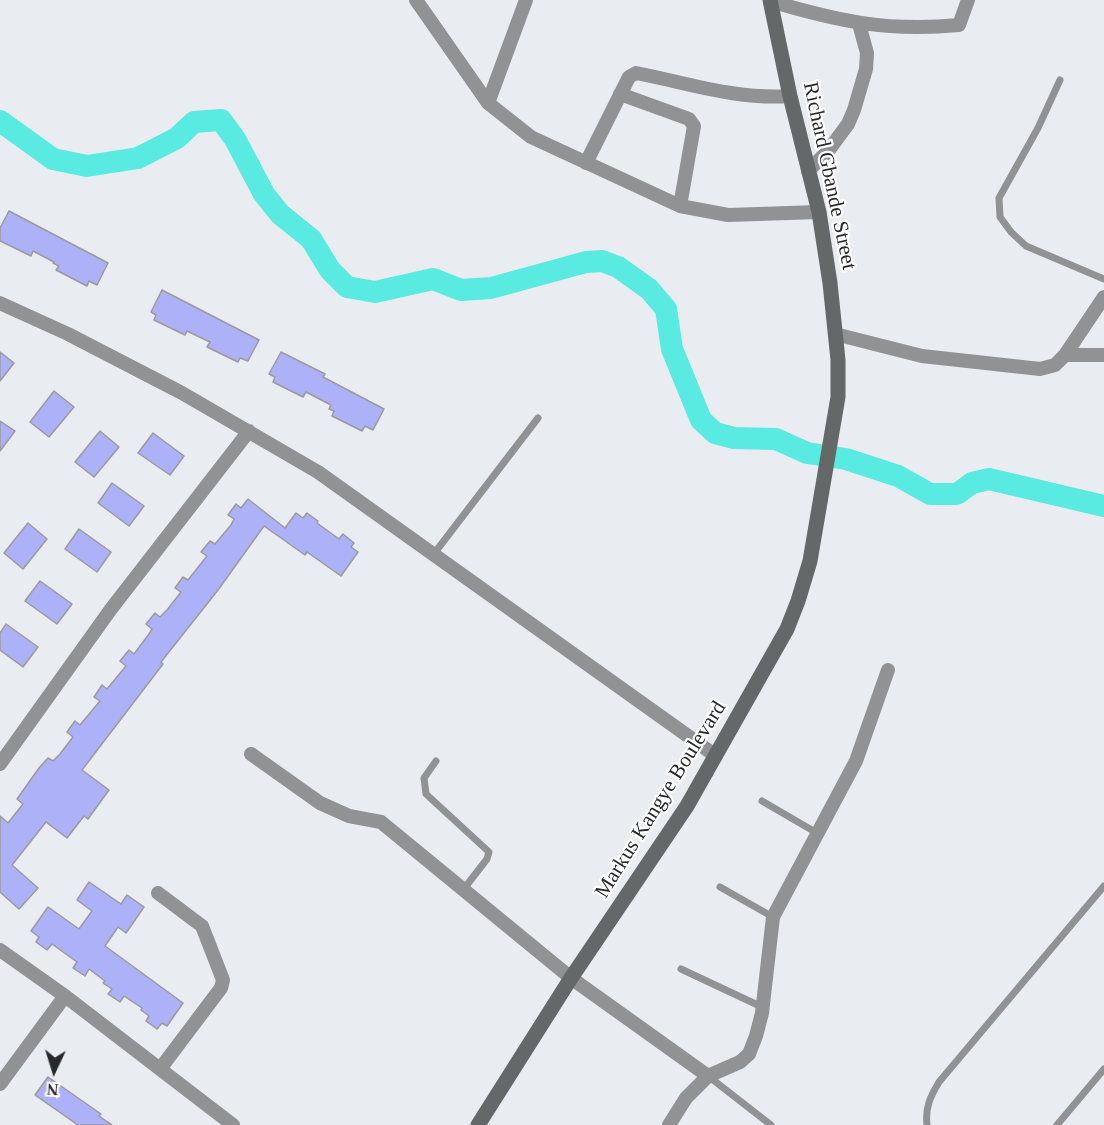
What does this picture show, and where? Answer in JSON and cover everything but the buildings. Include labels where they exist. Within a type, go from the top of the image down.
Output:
[{"type":"street","points":[[416,0],[488,103],[531,137],[680,206],[728,215],[819,212]]},
{"type":"street","points":[[488,103],[526,0]]},
{"type":"street","points":[[770,0],[859,24],[930,28],[959,25],[968,0]]},
{"type":"street","name":"Richard Gbande Street","points":[[770,0],[790,96],[819,212],[830,283],[838,398],[832,434]]},
{"type":"street","points":[[808,171],[828,151],[848,124],[854,111],[866,69],[867,52],[859,24]]},
{"type":"street","points":[[586,163],[629,77],[636,73],[709,90],[747,96],[790,96]]},
{"type":"street","points":[[620,94],[689,119],[693,123],[680,206]]},
{"type":"street","points":[[835,334],[922,356],[1040,369],[1055,365],[1065,355],[1104,297]]},
{"type":"street","points":[[0,303],[68,334],[182,393],[318,472],[716,756]]},
{"type":"street","points":[[1065,355],[1104,355]]},
{"type":"street","points":[[0,764],[111,609],[249,431]]},
{"type":"street","name":"Markus Kangye Boulevard","points":[[478,1125],[572,978],[687,806],[787,629],[810,561],[832,434]]},
{"type":"street","points":[[669,1125],[686,1098],[708,1076],[740,1062],[749,1054],[756,1036],[762,1007],[773,917],[856,761],[888,669]]},
{"type":"street","points":[[251,754],[320,803],[349,816],[381,822],[572,978],[708,1076]]},
{"type":"street","points":[[158,894],[202,926],[223,980],[221,988],[160,1069]]},
{"type":"street","points":[[0,950],[233,1125]]},
{"type":"street","points":[[0,1084],[64,996]]},
{"type":"lane","points":[[1060,80],[1038,128],[999,198],[1000,217],[1011,232],[1026,246],[1104,279]]},
{"type":"lane","points":[[433,555],[538,418]]},
{"type":"lane","points":[[436,761],[424,778],[426,794],[489,852],[487,859],[463,890]]},
{"type":"lane","points":[[762,801],[817,833]]},
{"type":"lane","points":[[927,1125],[926,1112],[930,1097],[939,1082],[1104,886]]},
{"type":"lane","points":[[720,887],[773,917]]},
{"type":"lane","points":[[681,969],[762,1007]]},
{"type":"lane","points":[[1057,1125],[1104,1069]]},
{"type":"lane","points":[[708,1076],[771,1125]]},
{"type":"waterway","points":[[0,121],[53,159],[87,166],[138,158],[177,138],[194,122],[221,120],[235,139],[264,194],[280,214],[311,239],[330,270],[347,287],[375,292],[433,279],[461,290],[491,288],[586,262],[602,261],[618,267],[649,289],[666,309],[672,349],[701,420],[715,433],[734,438],[776,439],[807,453],[846,459],[898,476],[930,494],[957,494],[972,483],[989,479],[1104,506]]}]
